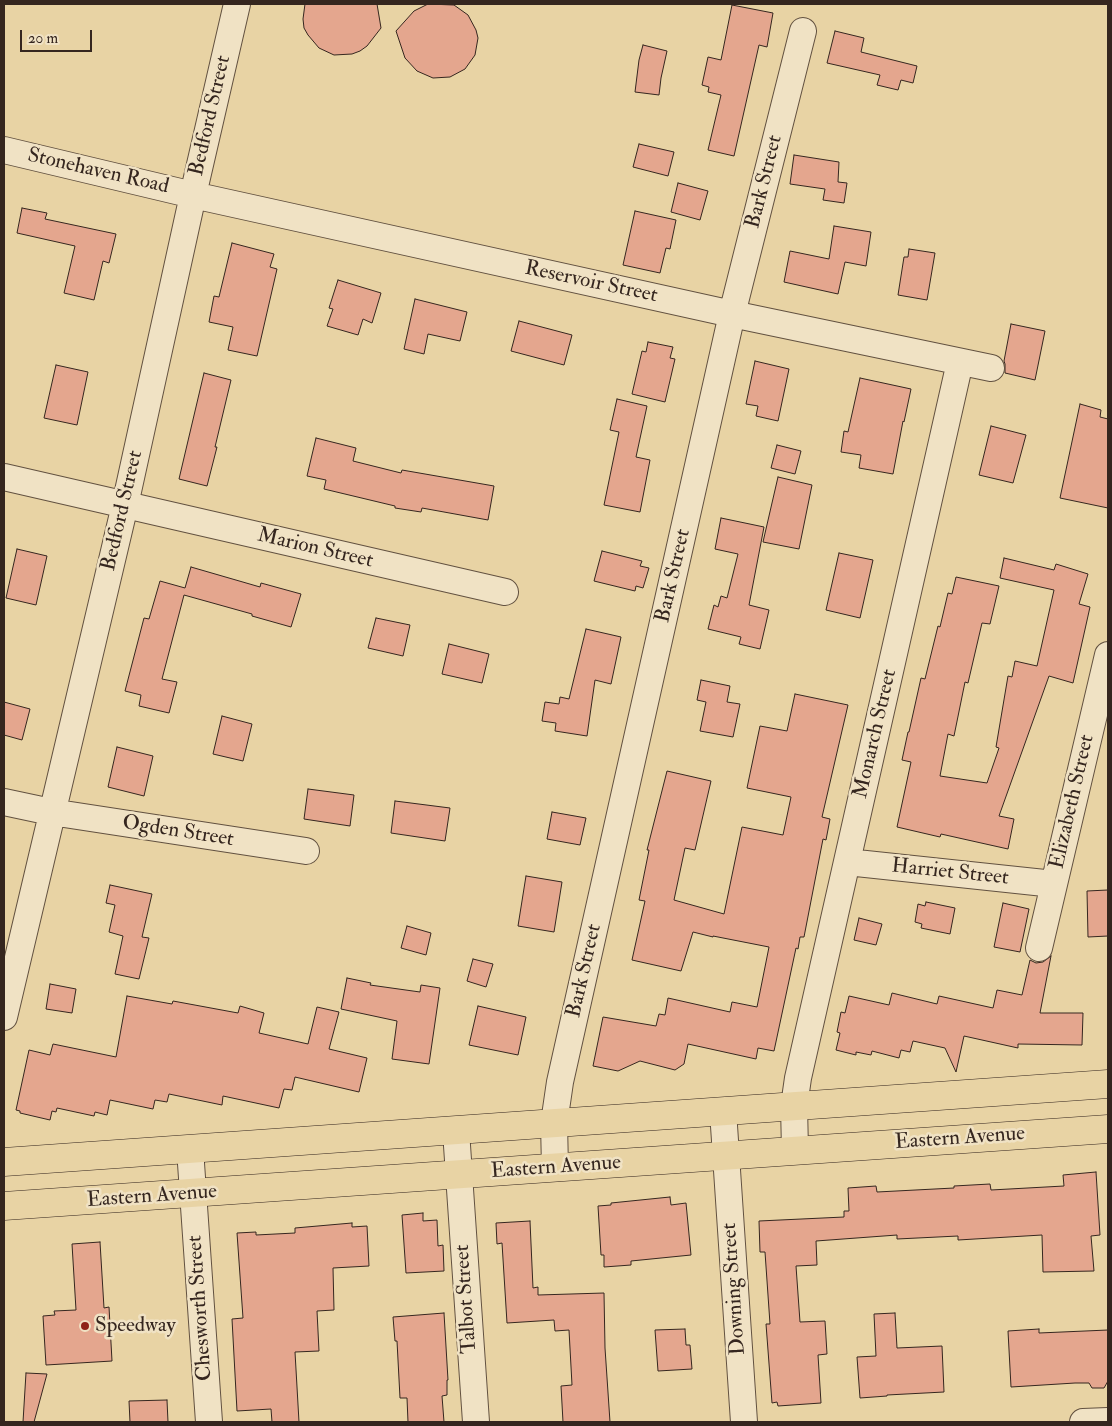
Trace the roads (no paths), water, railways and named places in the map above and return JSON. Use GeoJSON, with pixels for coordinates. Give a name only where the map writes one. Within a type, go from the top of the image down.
{"type":"FeatureCollection","features":[{"type":"Feature","properties":{"kind":"main road"},"geometry":{"type":"LineString","coordinates":[[4,1162],[1108,1084]]}},
{"type":"Feature","properties":{"kind":"main road","name":"Eastern Avenue"},"geometry":{"type":"LineString","coordinates":[[4,1206],[1108,1129]]}},
{"type":"Feature","properties":{"kind":"street","name":"Bedford Street"},"geometry":{"type":"LineString","coordinates":[[4,1017],[125,505],[237,4]]}},
{"type":"Feature","properties":{"kind":"street","name":"Bark Street"},"geometry":{"type":"LineString","coordinates":[[554,1168],[554,1123],[560,1082],[732,314],[802,31]]}},
{"type":"Feature","properties":{"kind":"street","name":"Stonehaven Road"},"geometry":{"type":"LineString","coordinates":[[4,150],[193,194]]}},
{"type":"Feature","properties":{"kind":"street","name":"Reservoir Street"},"geometry":{"type":"LineString","coordinates":[[193,194],[732,314],[991,368]]}},
{"type":"Feature","properties":{"kind":"street","name":"Monarch Street"},"geometry":{"type":"LineString","coordinates":[[794,1150],[794,1106],[798,1078],[960,362]]}},
{"type":"Feature","properties":{"kind":"street","name":"Marion Street"},"geometry":{"type":"LineString","coordinates":[[4,477],[505,592]]}},
{"type":"Feature","properties":{"kind":"street","name":"Elizabeth Street"},"geometry":{"type":"LineString","coordinates":[[1039,948],[1104,696],[1108,655]]}},
{"type":"Feature","properties":{"kind":"street","name":"Ogden Street"},"geometry":{"type":"LineString","coordinates":[[4,802],[51,812],[306,851]]}},
{"type":"Feature","properties":{"kind":"street","name":"Harriet Street"},"geometry":{"type":"LineString","coordinates":[[847,862],[1054,884]]}},
{"type":"Feature","properties":{"kind":"street","name":"Downing Street"},"geometry":{"type":"LineString","coordinates":[[723,1111],[744,1422]]}},
{"type":"Feature","properties":{"kind":"street","name":"Talbot Street"},"geometry":{"type":"LineString","coordinates":[[456,1131],[476,1422]]}},
{"type":"Feature","properties":{"kind":"street","name":"Chesworth Street"},"geometry":{"type":"LineString","coordinates":[[190,1149],[209,1422]]}},
{"type":"Feature","properties":{"kind":"street"},"geometry":{"type":"LineString","coordinates":[[1083,1422],[1108,1421]]}},
{"type":"Feature","properties":{"kind":"place","name":"Speedway"},"geometry":{"type":"Point","coordinates":[85,1326]}}]}
